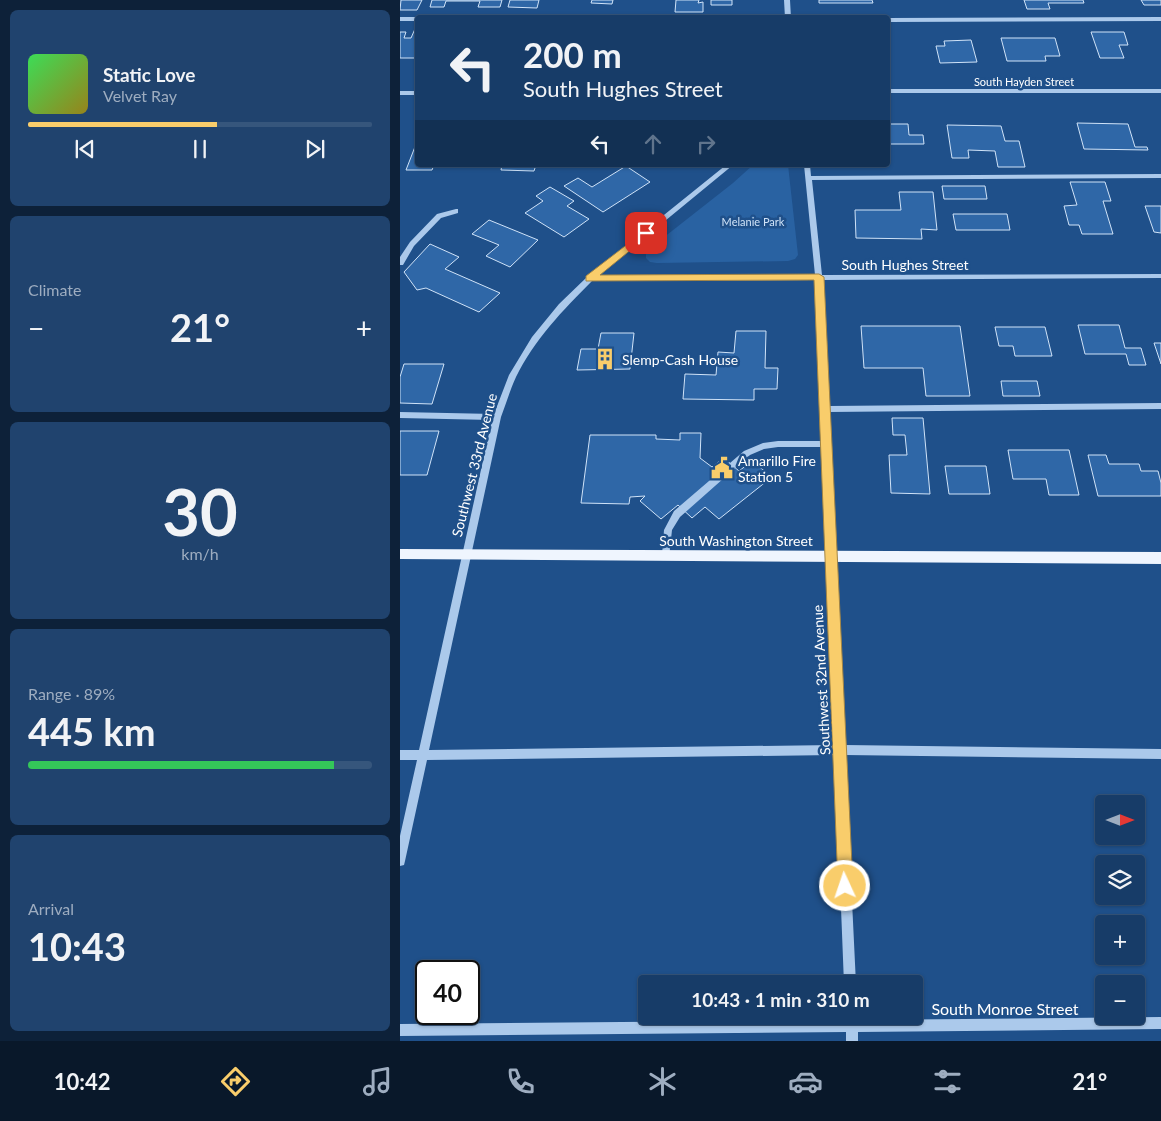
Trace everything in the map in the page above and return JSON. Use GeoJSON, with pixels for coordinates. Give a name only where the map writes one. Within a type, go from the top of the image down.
{"type":"FeatureCollection","features":[{"type":"Feature","properties":{"kind":"main road","name":"South Washington Street"},"geometry":{"type":"LineString","coordinates":[[400,554],[1161,558]]}},
{"type":"Feature","properties":{"kind":"street"},"geometry":{"type":"LineString","coordinates":[[787,0],[788,15]]}},
{"type":"Feature","properties":{"kind":"street"},"geometry":{"type":"LineString","coordinates":[[400,19],[415,19]]}},
{"type":"Feature","properties":{"kind":"street"},"geometry":{"type":"LineString","coordinates":[[890,20],[1161,19]]}},
{"type":"Feature","properties":{"kind":"street","name":"South Hayden Street"},"geometry":{"type":"LineString","coordinates":[[890,91],[1161,91]]}},
{"type":"Feature","properties":{"kind":"street"},"geometry":{"type":"LineString","coordinates":[[400,93],[415,93]]}},
{"type":"Feature","properties":{"kind":"street","name":"Southwest 33rd Avenue"},"geometry":{"type":"LineString","coordinates":[[400,861],[497,417],[512,377],[535,339],[562,306],[590,279],[728,167]]}},
{"type":"Feature","properties":{"kind":"street","name":"Southwest 32nd Avenue"},"geometry":{"type":"LineString","coordinates":[[807,167],[819,277],[850,975]]}},
{"type":"Feature","properties":{"kind":"street"},"geometry":{"type":"LineString","coordinates":[[810,178],[1161,176]]}},
{"type":"Feature","properties":{"kind":"street"},"geometry":{"type":"LineString","coordinates":[[400,263],[412,244],[439,216],[456,211]]}},
{"type":"Feature","properties":{"kind":"street","name":"South Hughes Street"},"geometry":{"type":"LineString","coordinates":[[590,279],[1161,276]]}},
{"type":"Feature","properties":{"kind":"street"},"geometry":{"type":"LineString","coordinates":[[825,409],[1161,406]]}},
{"type":"Feature","properties":{"kind":"street"},"geometry":{"type":"LineString","coordinates":[[400,415],[497,417]]}},
{"type":"Feature","properties":{"kind":"street"},"geometry":{"type":"LineString","coordinates":[[666,555],[668,530],[677,514],[748,453],[763,446],[778,444],[826,444]]}},
{"type":"Feature","properties":{"kind":"street"},"geometry":{"type":"LineString","coordinates":[[400,755],[839,750],[1161,754]]}},
{"type":"Feature","properties":{"kind":"street","name":"South Monroe Street"},"geometry":{"type":"LineString","coordinates":[[923,1021],[1161,1023]]}},
{"type":"Feature","properties":{"kind":"street","name":"South Monroe Street"},"geometry":{"type":"LineString","coordinates":[[400,1030],[651,1025]]}},
{"type":"Feature","properties":{"kind":"street"},"geometry":{"type":"LineString","coordinates":[[851,1025],[852,1041]]}},
{"type":"Feature","properties":{"kind":"green space","name":"Melanie Park"},"geometry":{"type":"Polygon","coordinates":[[[751,167],[788,167],[798,255],[795,259],[788,261],[657,263],[650,262],[646,258],[646,253],[649,249],[751,167]]]}},
{"type":"Feature","properties":{"kind":"building"},"geometry":{"type":"Polygon","coordinates":[[[401,0],[422,0],[417,10],[400,10],[401,0]]]}},
{"type":"Feature","properties":{"kind":"building"},"geometry":{"type":"Polygon","coordinates":[[[432,0],[502,0],[500,7],[478,7],[480,1],[446,1],[444,7],[430,7],[432,0]]]}},
{"type":"Feature","properties":{"kind":"building"},"geometry":{"type":"Polygon","coordinates":[[[510,0],[539,0],[537,8],[508,7],[510,0]]]}},
{"type":"Feature","properties":{"kind":"building"},"geometry":{"type":"Polygon","coordinates":[[[592,0],[613,0],[612,4],[591,3],[592,0]]]}},
{"type":"Feature","properties":{"kind":"building"},"geometry":{"type":"Polygon","coordinates":[[[676,0],[699,0],[698,3],[703,2],[703,12],[675,12],[676,0]]]}},
{"type":"Feature","properties":{"kind":"building"},"geometry":{"type":"Polygon","coordinates":[[[711,0],[732,0],[732,5],[711,5],[711,0]]]}},
{"type":"Feature","properties":{"kind":"building"},"geometry":{"type":"Polygon","coordinates":[[[819,0],[872,0],[873,3],[819,3],[819,0]]]}},
{"type":"Feature","properties":{"kind":"building"},"geometry":{"type":"Polygon","coordinates":[[[1024,0],[1083,0],[1084,3],[1048,3],[1050,9],[1027,9],[1024,0]]]}},
{"type":"Feature","properties":{"kind":"building"},"geometry":{"type":"Polygon","coordinates":[[[1141,0],[1161,0],[1161,5],[1144,5],[1141,0]]]}},
{"type":"Feature","properties":{"kind":"building"},"geometry":{"type":"Polygon","coordinates":[[[415,29],[415,58],[400,58],[400,32],[406,32],[404,38],[411,38],[415,29]]]}},
{"type":"Feature","properties":{"kind":"building"},"geometry":{"type":"Polygon","coordinates":[[[1091,32],[1124,32],[1128,45],[1119,45],[1124,58],[1100,58],[1091,32]]]}},
{"type":"Feature","properties":{"kind":"building"},"geometry":{"type":"Polygon","coordinates":[[[1001,38],[1055,38],[1060,56],[1045,56],[1046,61],[1007,61],[1001,38]]]}},
{"type":"Feature","properties":{"kind":"building"},"geometry":{"type":"Polygon","coordinates":[[[971,40],[977,62],[940,63],[936,46],[945,46],[944,41],[971,40]]]}},
{"type":"Feature","properties":{"kind":"building"},"geometry":{"type":"Polygon","coordinates":[[[1077,123],[1128,124],[1135,147],[1147,147],[1148,150],[1084,149],[1077,123]]]}},
{"type":"Feature","properties":{"kind":"building"},"geometry":{"type":"Polygon","coordinates":[[[890,124],[908,124],[909,135],[923,135],[924,144],[890,144],[890,124]]]}},
{"type":"Feature","properties":{"kind":"building"},"geometry":{"type":"Polygon","coordinates":[[[947,125],[1001,126],[1005,141],[1019,141],[1025,167],[998,167],[995,151],[968,150],[969,158],[952,158],[947,125]]]}},
{"type":"Feature","properties":{"kind":"building"},"geometry":{"type":"Polygon","coordinates":[[[415,147],[415,167],[433,167],[432,170],[406,170],[415,147]]]}},
{"type":"Feature","properties":{"kind":"building"},"geometry":{"type":"Polygon","coordinates":[[[502,167],[535,167],[534,171],[501,170],[502,167]]]}},
{"type":"Feature","properties":{"kind":"building"},"geometry":{"type":"Polygon","coordinates":[[[624,167],[628,167],[650,182],[603,212],[564,186],[578,178],[592,187],[624,167]]]}},
{"type":"Feature","properties":{"kind":"building"},"geometry":{"type":"Polygon","coordinates":[[[1070,182],[1105,182],[1111,201],[1103,201],[1113,234],[1082,234],[1079,225],[1069,225],[1064,206],[1077,205],[1070,182]]]}},
{"type":"Feature","properties":{"kind":"building"},"geometry":{"type":"Polygon","coordinates":[[[942,186],[985,186],[987,199],[944,199],[942,186]]]}},
{"type":"Feature","properties":{"kind":"building"},"geometry":{"type":"Polygon","coordinates":[[[550,187],[574,201],[567,206],[589,219],[564,237],[525,213],[543,201],[536,196],[550,187]]]}},
{"type":"Feature","properties":{"kind":"building"},"geometry":{"type":"Polygon","coordinates":[[[899,192],[933,192],[937,230],[921,229],[922,239],[856,238],[855,210],[901,210],[899,192]]]}},
{"type":"Feature","properties":{"kind":"building"},"geometry":{"type":"Polygon","coordinates":[[[1145,206],[1161,206],[1161,233],[1154,232],[1145,206]]]}},
{"type":"Feature","properties":{"kind":"building"},"geometry":{"type":"Polygon","coordinates":[[[953,214],[1007,214],[1010,230],[956,230],[953,214]]]}},
{"type":"Feature","properties":{"kind":"building"},"geometry":{"type":"Polygon","coordinates":[[[489,220],[538,240],[510,267],[486,256],[499,245],[472,234],[489,220]]]}},
{"type":"Feature","properties":{"kind":"building"},"geometry":{"type":"Polygon","coordinates":[[[430,244],[459,257],[445,269],[500,293],[479,312],[426,288],[417,290],[404,272],[430,244]]]}},
{"type":"Feature","properties":{"kind":"building"},"geometry":{"type":"Polygon","coordinates":[[[1078,325],[1119,325],[1125,348],[1141,348],[1146,365],[1129,365],[1126,354],[1085,354],[1078,325]]]}},
{"type":"Feature","properties":{"kind":"building"},"geometry":{"type":"Polygon","coordinates":[[[861,326],[960,326],[970,396],[926,396],[923,368],[864,368],[861,326]]]}},
{"type":"Feature","properties":{"kind":"building"},"geometry":{"type":"Polygon","coordinates":[[[995,327],[1045,327],[1052,356],[1015,356],[1013,346],[999,346],[995,327]]]}},
{"type":"Feature","properties":{"kind":"building"},"geometry":{"type":"Polygon","coordinates":[[[736,331],[766,331],[765,368],[778,368],[777,389],[754,389],[754,400],[683,399],[685,374],[716,375],[718,352],[734,353],[736,331]]]}},
{"type":"Feature","properties":{"kind":"building","name":"Slemp-Cash House"},"geometry":{"type":"Polygon","coordinates":[[[601,333],[634,333],[630,369],[577,370],[581,349],[598,349],[601,333]]]}},
{"type":"Feature","properties":{"kind":"building"},"geometry":{"type":"Polygon","coordinates":[[[1154,343],[1161,343],[1161,364],[1154,343]]]}},
{"type":"Feature","properties":{"kind":"building"},"geometry":{"type":"Polygon","coordinates":[[[404,364],[444,364],[432,404],[400,403],[400,377],[404,364]]]}},
{"type":"Feature","properties":{"kind":"building"},"geometry":{"type":"Polygon","coordinates":[[[1001,381],[1037,381],[1040,396],[1003,396],[1001,381]]]}},
{"type":"Feature","properties":{"kind":"building"},"geometry":{"type":"Polygon","coordinates":[[[892,418],[923,418],[930,494],[891,493],[889,455],[907,455],[905,435],[893,435],[892,418]]]}},
{"type":"Feature","properties":{"kind":"building"},"geometry":{"type":"Polygon","coordinates":[[[400,431],[439,431],[427,475],[400,475],[400,431]]]}},
{"type":"Feature","properties":{"kind":"building"},"geometry":{"type":"Polygon","coordinates":[[[680,433],[701,433],[700,458],[712,467],[724,458],[739,471],[752,461],[772,477],[719,519],[705,507],[692,518],[678,505],[661,519],[640,501],[645,496],[630,497],[629,504],[581,503],[590,435],[656,435],[656,439],[680,440],[680,433]]]}},
{"type":"Feature","properties":{"kind":"building"},"geometry":{"type":"Polygon","coordinates":[[[1008,450],[1069,450],[1079,495],[1049,495],[1046,479],[1013,479],[1008,450]]]}},
{"type":"Feature","properties":{"kind":"building"},"geometry":{"type":"Polygon","coordinates":[[[1088,455],[1106,455],[1109,464],[1139,464],[1141,471],[1158,471],[1161,483],[1161,496],[1098,496],[1088,455]]]}},
{"type":"Feature","properties":{"kind":"building"},"geometry":{"type":"Polygon","coordinates":[[[945,466],[986,466],[990,494],[949,494],[945,466]]]}},
{"type":"Feature","properties":{"kind":"place","name":"Slemp-Cash House"},"geometry":{"type":"Point","coordinates":[605,359]}},
{"type":"Feature","properties":{"kind":"place","name":"Amarillo Fire Station 5"},"geometry":{"type":"Point","coordinates":[722,468]}},
{"type":"Feature","properties":{"kind":"route"},"geometry":{"type":"LineString","coordinates":[[646,233],[590,279],[819,277],[845,886]]}}]}
